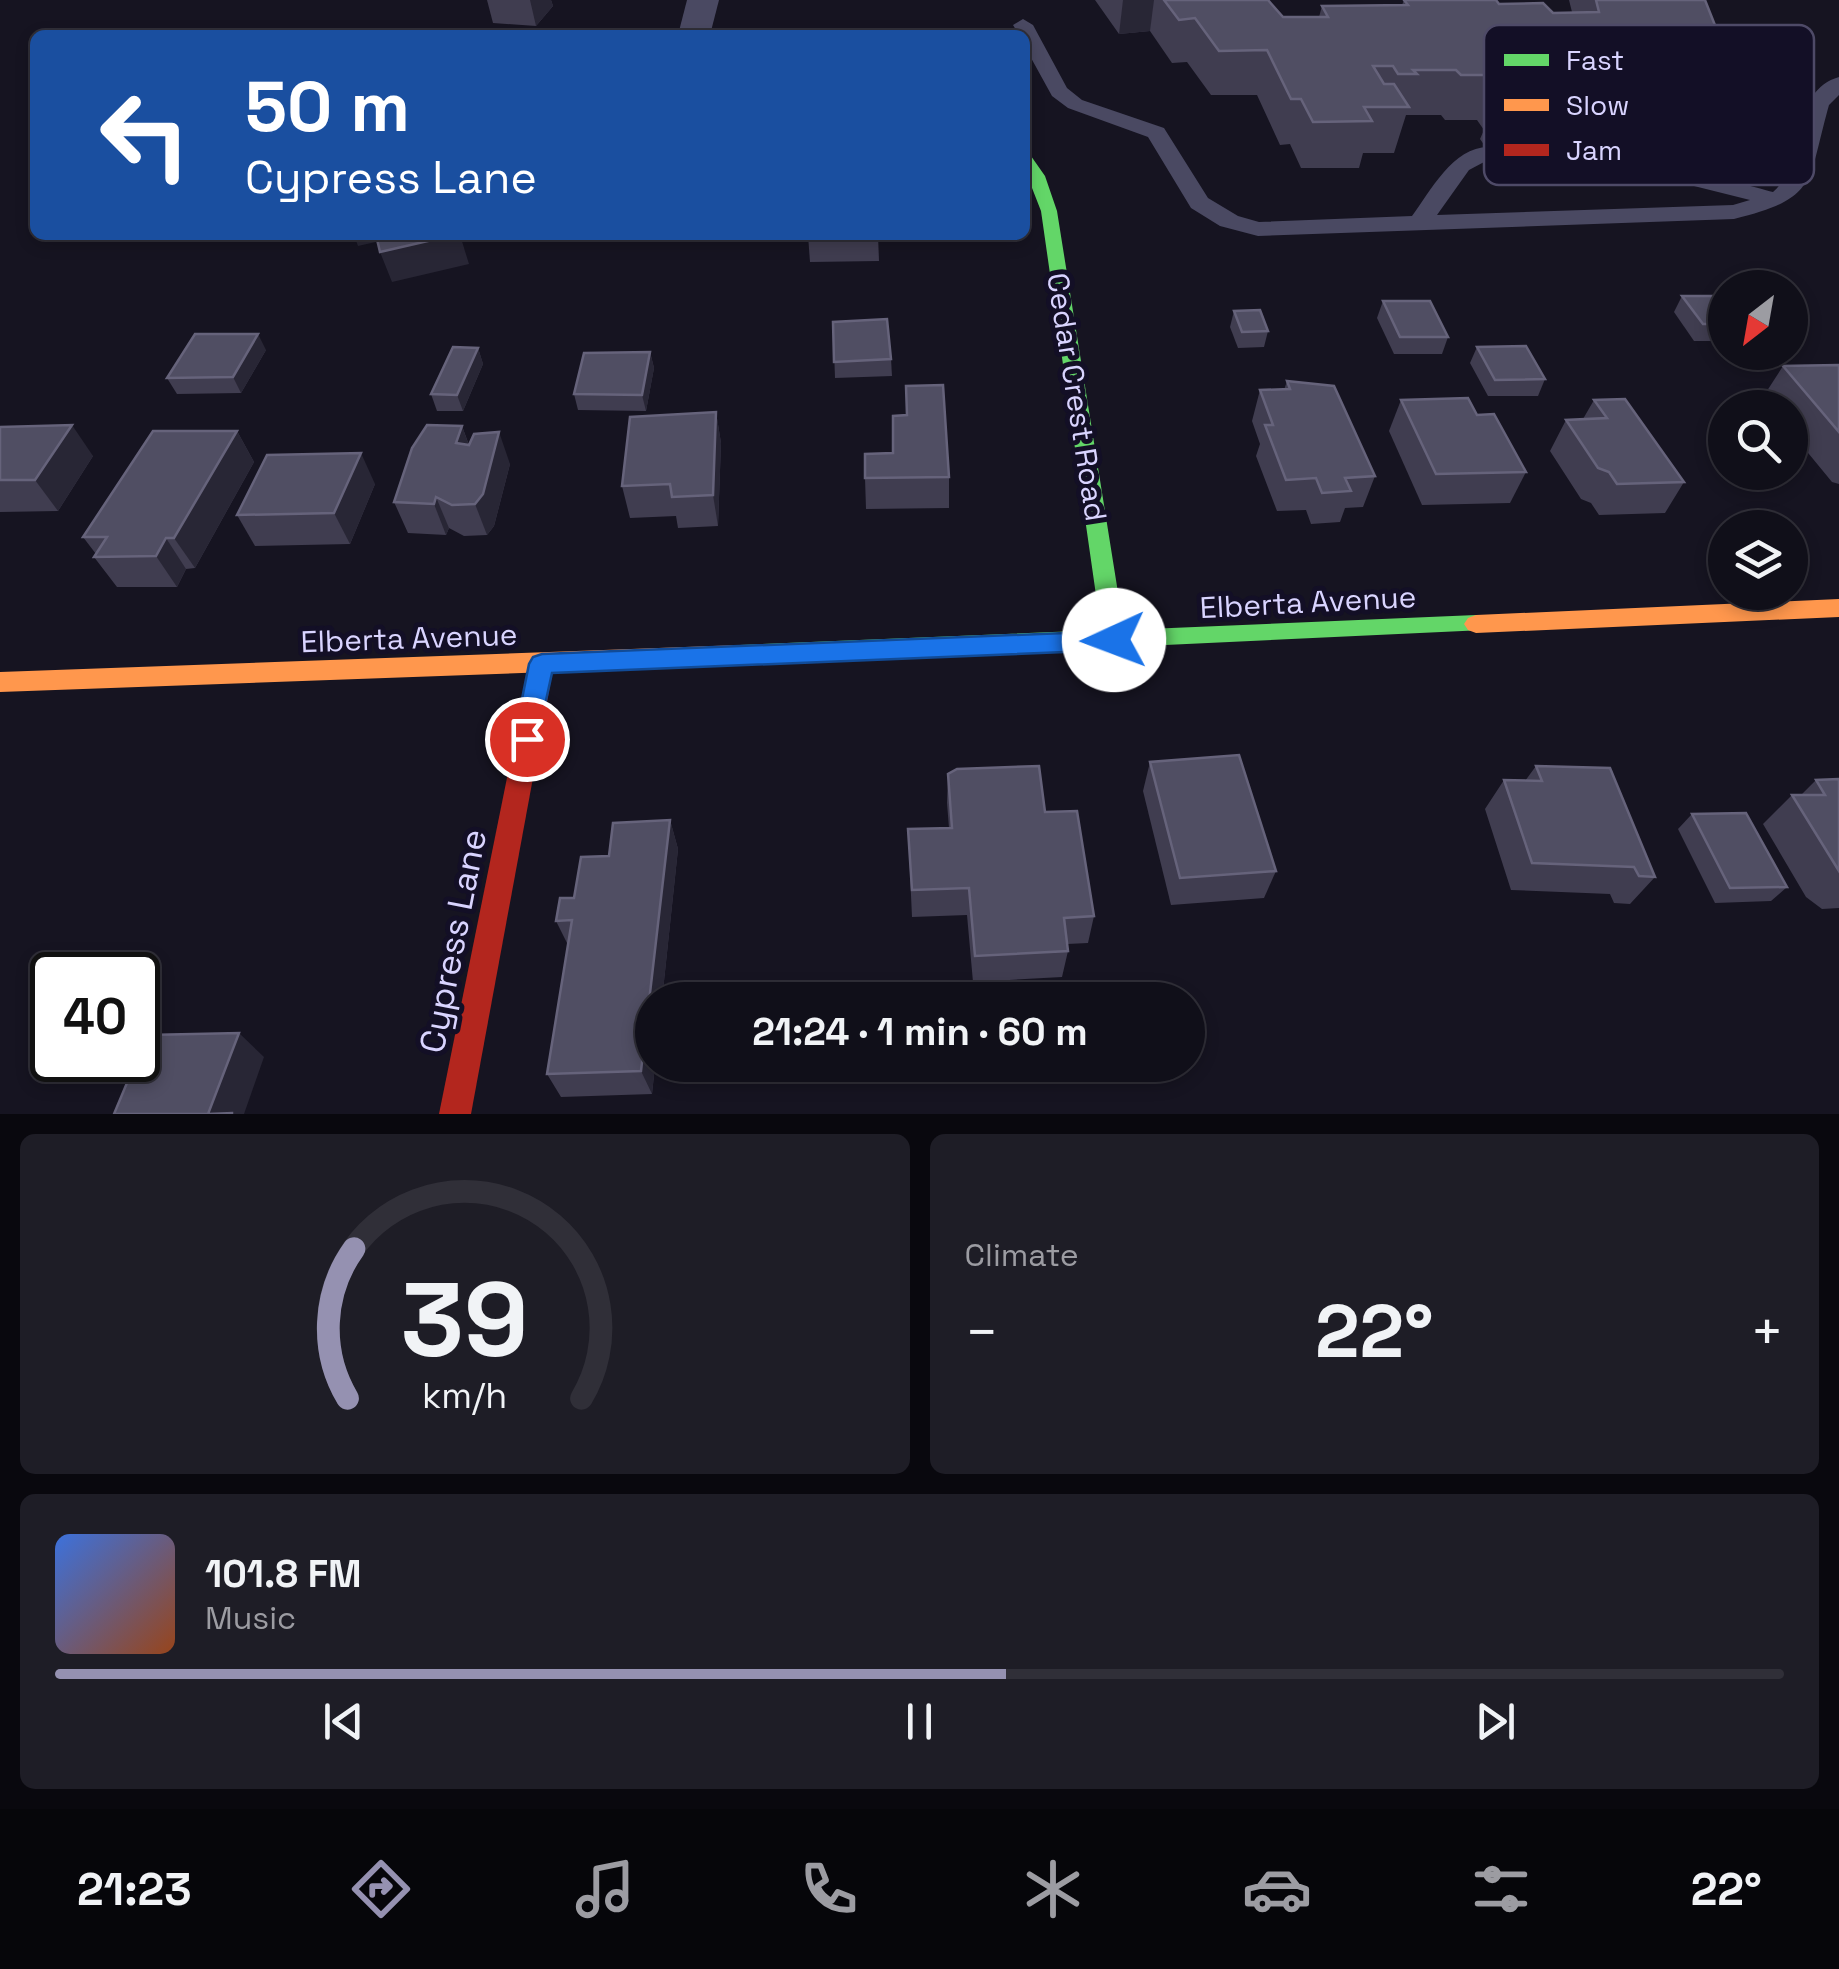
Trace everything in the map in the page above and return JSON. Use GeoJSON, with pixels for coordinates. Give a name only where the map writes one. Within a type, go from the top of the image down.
{"type":"FeatureCollection","features":[{"type":"Feature","properties":{"kind":"street"},"geometry":{"type":"LineString","coordinates":[[695,30],[703,0]]}},
{"type":"Feature","properties":{"kind":"street","name":"Cedar Crest Road"},"geometry":{"type":"LineString","coordinates":[[1030,166],[1049,211],[1114,640]]}},
{"type":"Feature","properties":{"kind":"street","name":"Elberta Avenue"},"geometry":{"type":"LineString","coordinates":[[0,682],[542,664],[1839,608]]}},
{"type":"Feature","properties":{"kind":"street","name":"Cypress Lane"},"geometry":{"type":"LineString","coordinates":[[455,1114],[542,664]]}},
{"type":"Feature","properties":{"kind":"lane"},"geometry":{"type":"LineString","coordinates":[[1023,25],[1026,30]]}},
{"type":"Feature","properties":{"kind":"lane"},"geometry":{"type":"LineString","coordinates":[[1030,38],[1059,92],[1075,104],[1156,132],[1199,202],[1229,221],[1258,228],[1734,212],[1777,200],[1795,185]]}},
{"type":"Feature","properties":{"kind":"lane"},"geometry":{"type":"LineString","coordinates":[[1814,123],[1820,103],[1839,83]]}},
{"type":"Feature","properties":{"kind":"lane"},"geometry":{"type":"LineString","coordinates":[[1419,223],[1462,165],[1484,156]]}},
{"type":"Feature","properties":{"kind":"lane"},"geometry":{"type":"LineString","coordinates":[[1717,185],[1777,200]]}},
{"type":"Feature","properties":{"kind":"building"},"geometry":{"type":"Polygon","coordinates":[[[1164,0],[1268,0],[1283,17],[1328,17],[1322,6],[1408,5],[1404,0],[1543,3],[1553,13],[1599,12],[1596,0],[1705,0],[1715,25],[1484,25],[1484,75],[1461,75],[1456,70],[1398,74],[1393,66],[1373,66],[1384,84],[1394,84],[1409,107],[1364,107],[1372,121],[1313,122],[1301,99],[1291,99],[1267,50],[1219,51],[1195,18],[1179,20],[1164,0]]]}},
{"type":"Feature","properties":{"kind":"building"},"geometry":{"type":"Polygon","coordinates":[[[377,240],[432,240],[380,252],[377,240]]]}},
{"type":"Feature","properties":{"kind":"building"},"geometry":{"type":"Polygon","coordinates":[[[1682,296],[1708,296],[1708,324],[1703,324],[1682,296]]]}},
{"type":"Feature","properties":{"kind":"building"},"geometry":{"type":"Polygon","coordinates":[[[1383,301],[1430,301],[1448,337],[1400,337],[1383,301]]]}},
{"type":"Feature","properties":{"kind":"building"},"geometry":{"type":"Polygon","coordinates":[[[1260,310],[1268,331],[1242,332],[1234,311],[1260,310]]]}},
{"type":"Feature","properties":{"kind":"building"},"geometry":{"type":"Polygon","coordinates":[[[887,319],[891,359],[834,362],[833,322],[887,319]]]}},
{"type":"Feature","properties":{"kind":"building"},"geometry":{"type":"Polygon","coordinates":[[[195,334],[258,334],[233,377],[167,378],[195,334]]]}},
{"type":"Feature","properties":{"kind":"building"},"geometry":{"type":"Polygon","coordinates":[[[1526,346],[1545,379],[1495,380],[1477,347],[1526,346]]]}},
{"type":"Feature","properties":{"kind":"building"},"geometry":{"type":"Polygon","coordinates":[[[453,347],[478,348],[457,395],[431,394],[453,347]]]}},
{"type":"Feature","properties":{"kind":"building"},"geometry":{"type":"Polygon","coordinates":[[[650,352],[642,395],[574,394],[584,353],[650,352]]]}},
{"type":"Feature","properties":{"kind":"building"},"geometry":{"type":"Polygon","coordinates":[[[1839,365],[1839,432],[1808,395],[1808,390],[1803,390],[1786,370],[1808,370],[1808,366],[1839,365]]]}},
{"type":"Feature","properties":{"kind":"building"},"geometry":{"type":"Polygon","coordinates":[[[1287,381],[1334,386],[1375,476],[1345,478],[1351,491],[1322,493],[1316,478],[1286,480],[1265,425],[1273,425],[1260,390],[1290,389],[1287,381]]]}},
{"type":"Feature","properties":{"kind":"building"},"geometry":{"type":"Polygon","coordinates":[[[943,385],[949,477],[865,478],[865,454],[893,453],[893,416],[907,415],[906,386],[943,385]]]}},
{"type":"Feature","properties":{"kind":"building"},"geometry":{"type":"Polygon","coordinates":[[[1468,398],[1477,415],[1494,414],[1526,472],[1436,474],[1401,400],[1468,398]]]}},
{"type":"Feature","properties":{"kind":"building"},"geometry":{"type":"Polygon","coordinates":[[[1625,399],[1684,482],[1617,484],[1609,472],[1598,468],[1566,420],[1607,418],[1594,400],[1625,399]]]}},
{"type":"Feature","properties":{"kind":"building"},"geometry":{"type":"Polygon","coordinates":[[[716,412],[713,495],[672,497],[670,484],[622,486],[630,417],[716,412]]]}},
{"type":"Feature","properties":{"kind":"building"},"geometry":{"type":"Polygon","coordinates":[[[72,425],[35,480],[0,480],[0,427],[72,425]]]}},
{"type":"Feature","properties":{"kind":"building"},"geometry":{"type":"Polygon","coordinates":[[[427,425],[462,426],[456,443],[469,445],[474,434],[499,432],[483,494],[475,504],[452,505],[436,497],[434,504],[394,502],[412,448],[427,425]]]}},
{"type":"Feature","properties":{"kind":"building"},"geometry":{"type":"Polygon","coordinates":[[[153,431],[237,431],[174,538],[166,538],[156,556],[94,557],[107,537],[83,537],[153,431]]]}},
{"type":"Feature","properties":{"kind":"building"},"geometry":{"type":"Polygon","coordinates":[[[361,453],[334,513],[237,515],[267,455],[361,453]]]}},
{"type":"Feature","properties":{"kind":"building"},"geometry":{"type":"Polygon","coordinates":[[[1239,755],[1276,871],[1180,878],[1150,762],[1239,755]]]}},
{"type":"Feature","properties":{"kind":"building"},"geometry":{"type":"Polygon","coordinates":[[[1039,766],[1045,812],[1077,811],[1094,916],[1064,918],[1068,951],[975,956],[969,888],[912,890],[908,829],[952,828],[948,774],[957,769],[1039,766]]]}},
{"type":"Feature","properties":{"kind":"building"},"geometry":{"type":"Polygon","coordinates":[[[1536,766],[1610,768],[1655,877],[1639,876],[1634,867],[1532,863],[1504,780],[1542,781],[1536,766]]]}},
{"type":"Feature","properties":{"kind":"building"},"geometry":{"type":"Polygon","coordinates":[[[1839,779],[1839,871],[1792,795],[1825,795],[1816,780],[1839,779]]]}},
{"type":"Feature","properties":{"kind":"building"},"geometry":{"type":"Polygon","coordinates":[[[1746,813],[1787,887],[1730,888],[1692,814],[1746,813]]]}},
{"type":"Feature","properties":{"kind":"building"},"geometry":{"type":"Polygon","coordinates":[[[670,820],[651,982],[635,982],[635,1071],[547,1074],[572,920],[556,921],[560,898],[574,898],[581,857],[609,856],[613,823],[670,820]]]}},
{"type":"Feature","properties":{"kind":"building"},"geometry":{"type":"Polygon","coordinates":[[[239,1033],[208,1114],[114,1114],[127,1082],[160,1082],[160,1035],[239,1033]]]}},
{"type":"Feature","properties":{"kind":"traffic: fast"},"geometry":{"type":"LineString","coordinates":[[1030,166],[1049,211],[1114,640]]}},
{"type":"Feature","properties":{"kind":"traffic: fast"},"geometry":{"type":"LineString","coordinates":[[740,655],[1476,624]]}},
{"type":"Feature","properties":{"kind":"traffic: slow"},"geometry":{"type":"LineString","coordinates":[[1476,624],[1839,608]]}},
{"type":"Feature","properties":{"kind":"traffic: slow"},"geometry":{"type":"LineString","coordinates":[[0,682],[740,655]]}},
{"type":"Feature","properties":{"kind":"traffic: jam"},"geometry":{"type":"LineString","coordinates":[[455,1114],[542,664]]}},
{"type":"Feature","properties":{"kind":"route"},"geometry":{"type":"LineString","coordinates":[[527,739],[542,664],[1114,640]]}}]}
